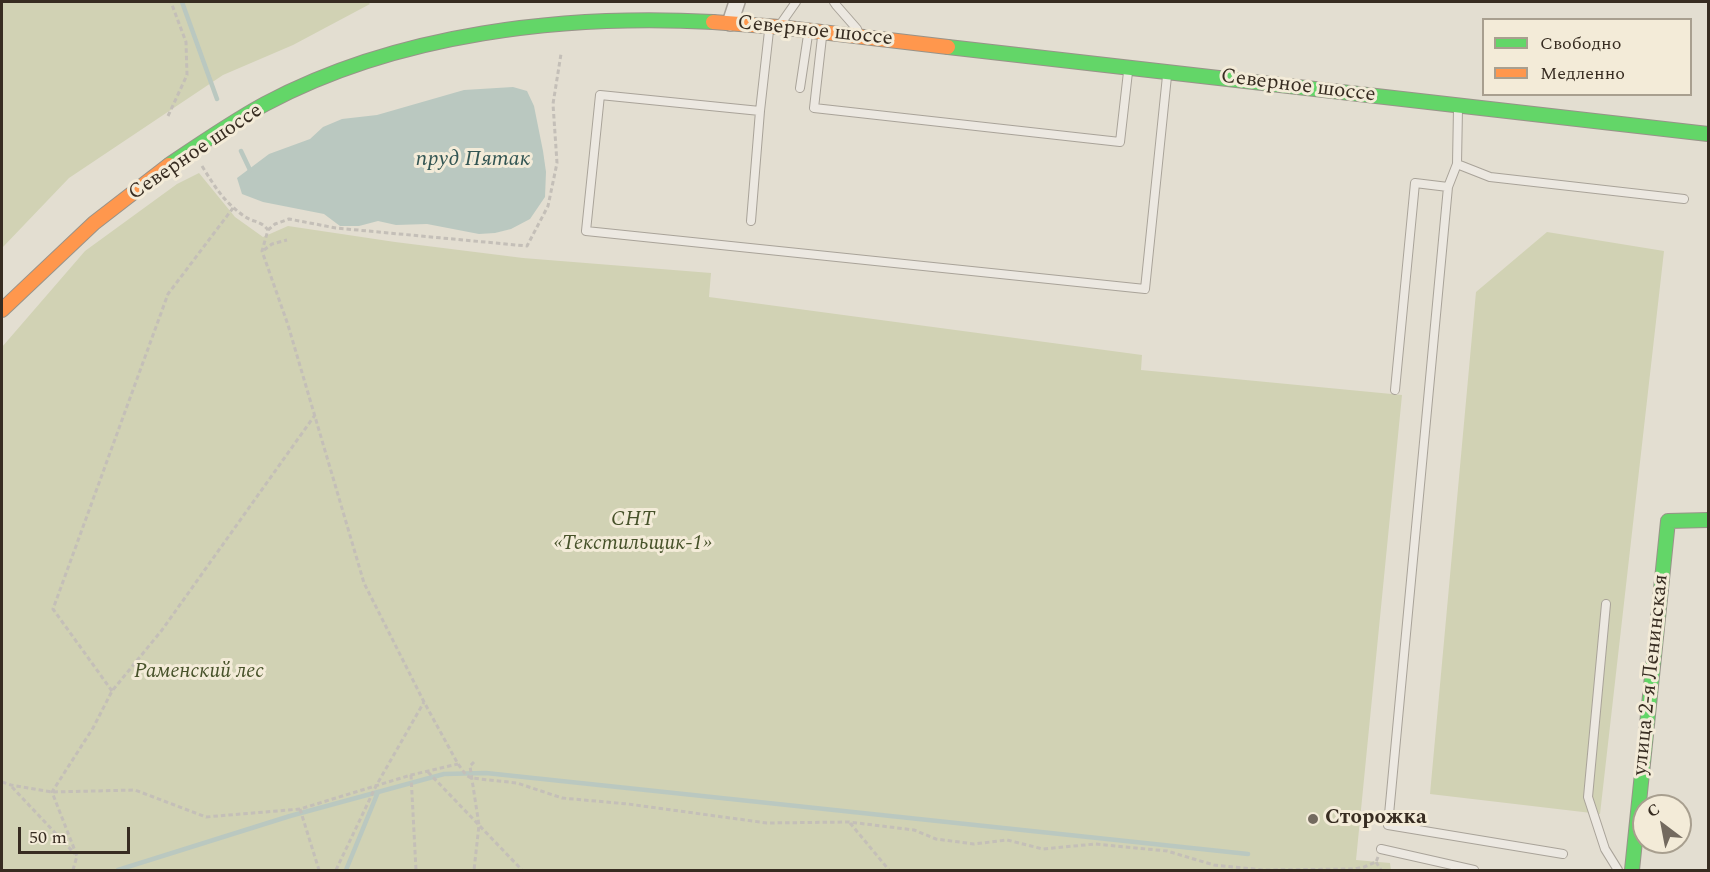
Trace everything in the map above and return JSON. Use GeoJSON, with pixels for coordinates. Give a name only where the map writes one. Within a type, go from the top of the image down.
{"type":"FeatureCollection","features":[{"type":"Feature","properties":{"kind":"main road","name":"Северное шоссе"},"geometry":{"type":"LineString","coordinates":[[2,310],[79,236],[173,163],[244,116],[295,90],[356,65],[468,37],[553,24],[596,21],[774,26],[1708,134]]}},
{"type":"Feature","properties":{"kind":"main road","name":"улица 2-я Ленинская"},"geometry":{"type":"LineString","coordinates":[[1632,870],[1668,520],[1708,520]]}},
{"type":"Feature","properties":{"kind":"street"},"geometry":{"type":"LineString","coordinates":[[730,23],[737,2]]}},
{"type":"Feature","properties":{"kind":"lane"},"geometry":{"type":"LineString","coordinates":[[751,221],[760,111],[774,26],[796,2]]}},
{"type":"Feature","properties":{"kind":"lane"},"geometry":{"type":"LineString","coordinates":[[834,2],[864,37]]}},
{"type":"Feature","properties":{"kind":"lane"},"geometry":{"type":"LineString","coordinates":[[816,32],[814,108],[1120,142],[1129,68]]}},
{"type":"Feature","properties":{"kind":"lane"},"geometry":{"type":"LineString","coordinates":[[800,88],[816,32]]}},
{"type":"Feature","properties":{"kind":"lane"},"geometry":{"type":"LineString","coordinates":[[760,111],[600,95],[586,231],[1145,289],[1168,72]]}},
{"type":"Feature","properties":{"kind":"lane"},"geometry":{"type":"LineString","coordinates":[[1458,105],[1457,164],[1448,187],[1388,825],[1563,854]]}},
{"type":"Feature","properties":{"kind":"lane"},"geometry":{"type":"LineString","coordinates":[[1457,164],[1490,177],[1684,199]]}},
{"type":"Feature","properties":{"kind":"lane"},"geometry":{"type":"LineString","coordinates":[[1395,390],[1414,183],[1448,187]]}},
{"type":"Feature","properties":{"kind":"lane"},"geometry":{"type":"LineString","coordinates":[[1606,604],[1588,797],[1605,849],[1618,870]]}},
{"type":"Feature","properties":{"kind":"lane"},"geometry":{"type":"LineString","coordinates":[[1381,849],[1474,870]]}},
{"type":"Feature","properties":{"kind":"path"},"geometry":{"type":"LineString","coordinates":[[168,116],[187,75],[186,42],[171,2]]}},
{"type":"Feature","properties":{"kind":"path"},"geometry":{"type":"LineString","coordinates":[[561,54],[553,104],[557,163],[548,206],[527,246],[336,228],[289,219],[275,224],[268,230],[262,251],[288,325],[364,583],[424,702],[466,775],[471,778],[518,783],[562,798],[628,804],[767,823],[849,822],[914,830],[936,838],[974,844],[1007,840],[1043,849],[1095,844],[1167,851],[1215,865],[1264,870],[1353,870],[1376,862],[1381,870]]}},
{"type":"Feature","properties":{"kind":"path"},"geometry":{"type":"LineString","coordinates":[[202,166],[221,198],[247,218],[263,223],[268,230]]}},
{"type":"Feature","properties":{"kind":"path"},"geometry":{"type":"LineString","coordinates":[[112,691],[53,609],[168,294],[233,207]]}},
{"type":"Feature","properties":{"kind":"path"},"geometry":{"type":"LineString","coordinates":[[262,251],[272,244],[287,240]]}},
{"type":"Feature","properties":{"kind":"path"},"geometry":{"type":"LineString","coordinates":[[52,792],[93,728],[112,691],[162,630],[315,415]]}},
{"type":"Feature","properties":{"kind":"path"},"geometry":{"type":"LineString","coordinates":[[336,870],[376,786],[424,702]]}},
{"type":"Feature","properties":{"kind":"path"},"geometry":{"type":"LineString","coordinates":[[474,762],[470,766],[479,825],[474,870]]}},
{"type":"Feature","properties":{"kind":"path"},"geometry":{"type":"LineString","coordinates":[[2,782],[52,792],[135,790],[206,817],[300,809],[411,775],[458,764]]}},
{"type":"Feature","properties":{"kind":"path"},"geometry":{"type":"LineString","coordinates":[[428,772],[522,870]]}},
{"type":"Feature","properties":{"kind":"path"},"geometry":{"type":"LineString","coordinates":[[411,775],[416,870]]}},
{"type":"Feature","properties":{"kind":"path"},"geometry":{"type":"LineString","coordinates":[[11,785],[77,856]]}},
{"type":"Feature","properties":{"kind":"path"},"geometry":{"type":"LineString","coordinates":[[52,792],[77,856],[73,870]]}},
{"type":"Feature","properties":{"kind":"path"},"geometry":{"type":"LineString","coordinates":[[300,809],[319,870]]}},
{"type":"Feature","properties":{"kind":"path"},"geometry":{"type":"LineString","coordinates":[[849,822],[889,870]]}},
{"type":"Feature","properties":{"kind":"green space"},"geometry":{"type":"Polygon","coordinates":[[[2,2],[368,2],[370,4],[293,45],[223,75],[69,178],[2,248],[2,2]]]}},
{"type":"Feature","properties":{"kind":"green space","name":"СНТ «Текстильщик-1»"},"geometry":{"type":"Polygon","coordinates":[[[199,173],[235,217],[263,237],[288,226],[523,258],[711,273],[709,297],[1142,355],[1141,370],[1402,395],[1356,860],[1390,863],[1391,870],[2,870],[2,347],[85,251],[177,184],[199,173]]]}},
{"type":"Feature","properties":{"kind":"green space"},"geometry":{"type":"Polygon","coordinates":[[[1547,232],[1664,251],[1600,814],[1430,794],[1476,292],[1547,232]]]}},
{"type":"Feature","properties":{"kind":"water","name":"пруд Пятак"},"geometry":{"type":"Polygon","coordinates":[[[513,87],[527,91],[534,106],[546,172],[545,197],[530,219],[511,229],[479,234],[427,224],[396,225],[378,221],[359,226],[340,226],[324,214],[263,202],[242,194],[237,178],[269,154],[310,139],[323,127],[342,119],[377,115],[464,90],[513,87]]]}},
{"type":"Feature","properties":{"kind":"waterway"},"geometry":{"type":"LineString","coordinates":[[182,2],[217,99]]}},
{"type":"Feature","properties":{"kind":"waterway"},"geometry":{"type":"LineString","coordinates":[[241,151],[250,170]]}},
{"type":"Feature","properties":{"kind":"waterway"},"geometry":{"type":"LineString","coordinates":[[118,870],[290,816],[444,774],[486,773],[1248,854]]}},
{"type":"Feature","properties":{"kind":"waterway"},"geometry":{"type":"LineString","coordinates":[[346,870],[378,792]]}},
{"type":"Feature","properties":{"kind":"traffic: fast"},"geometry":{"type":"LineString","coordinates":[[169,165],[216,133],[265,104],[316,80],[370,60],[426,45],[483,33],[599,21],[713,22]]}},
{"type":"Feature","properties":{"kind":"traffic: fast"},"geometry":{"type":"LineString","coordinates":[[948,47],[1708,134]]}},
{"type":"Feature","properties":{"kind":"traffic: fast"},"geometry":{"type":"LineString","coordinates":[[1632,870],[1668,521],[1708,520]]}},
{"type":"Feature","properties":{"kind":"traffic: slow"},"geometry":{"type":"LineString","coordinates":[[713,22],[779,27],[948,47]]}},
{"type":"Feature","properties":{"kind":"traffic: slow"},"geometry":{"type":"LineString","coordinates":[[2,310],[94,223],[169,165]]}},
{"type":"Feature","properties":{"kind":"place","name":"Сторожка"},"geometry":{"type":"Point","coordinates":[1313,819]}},
{"type":"Feature","properties":{"kind":"park label","name":"Раменский лес"},"geometry":{"type":"Point","coordinates":[199,673]}}]}
